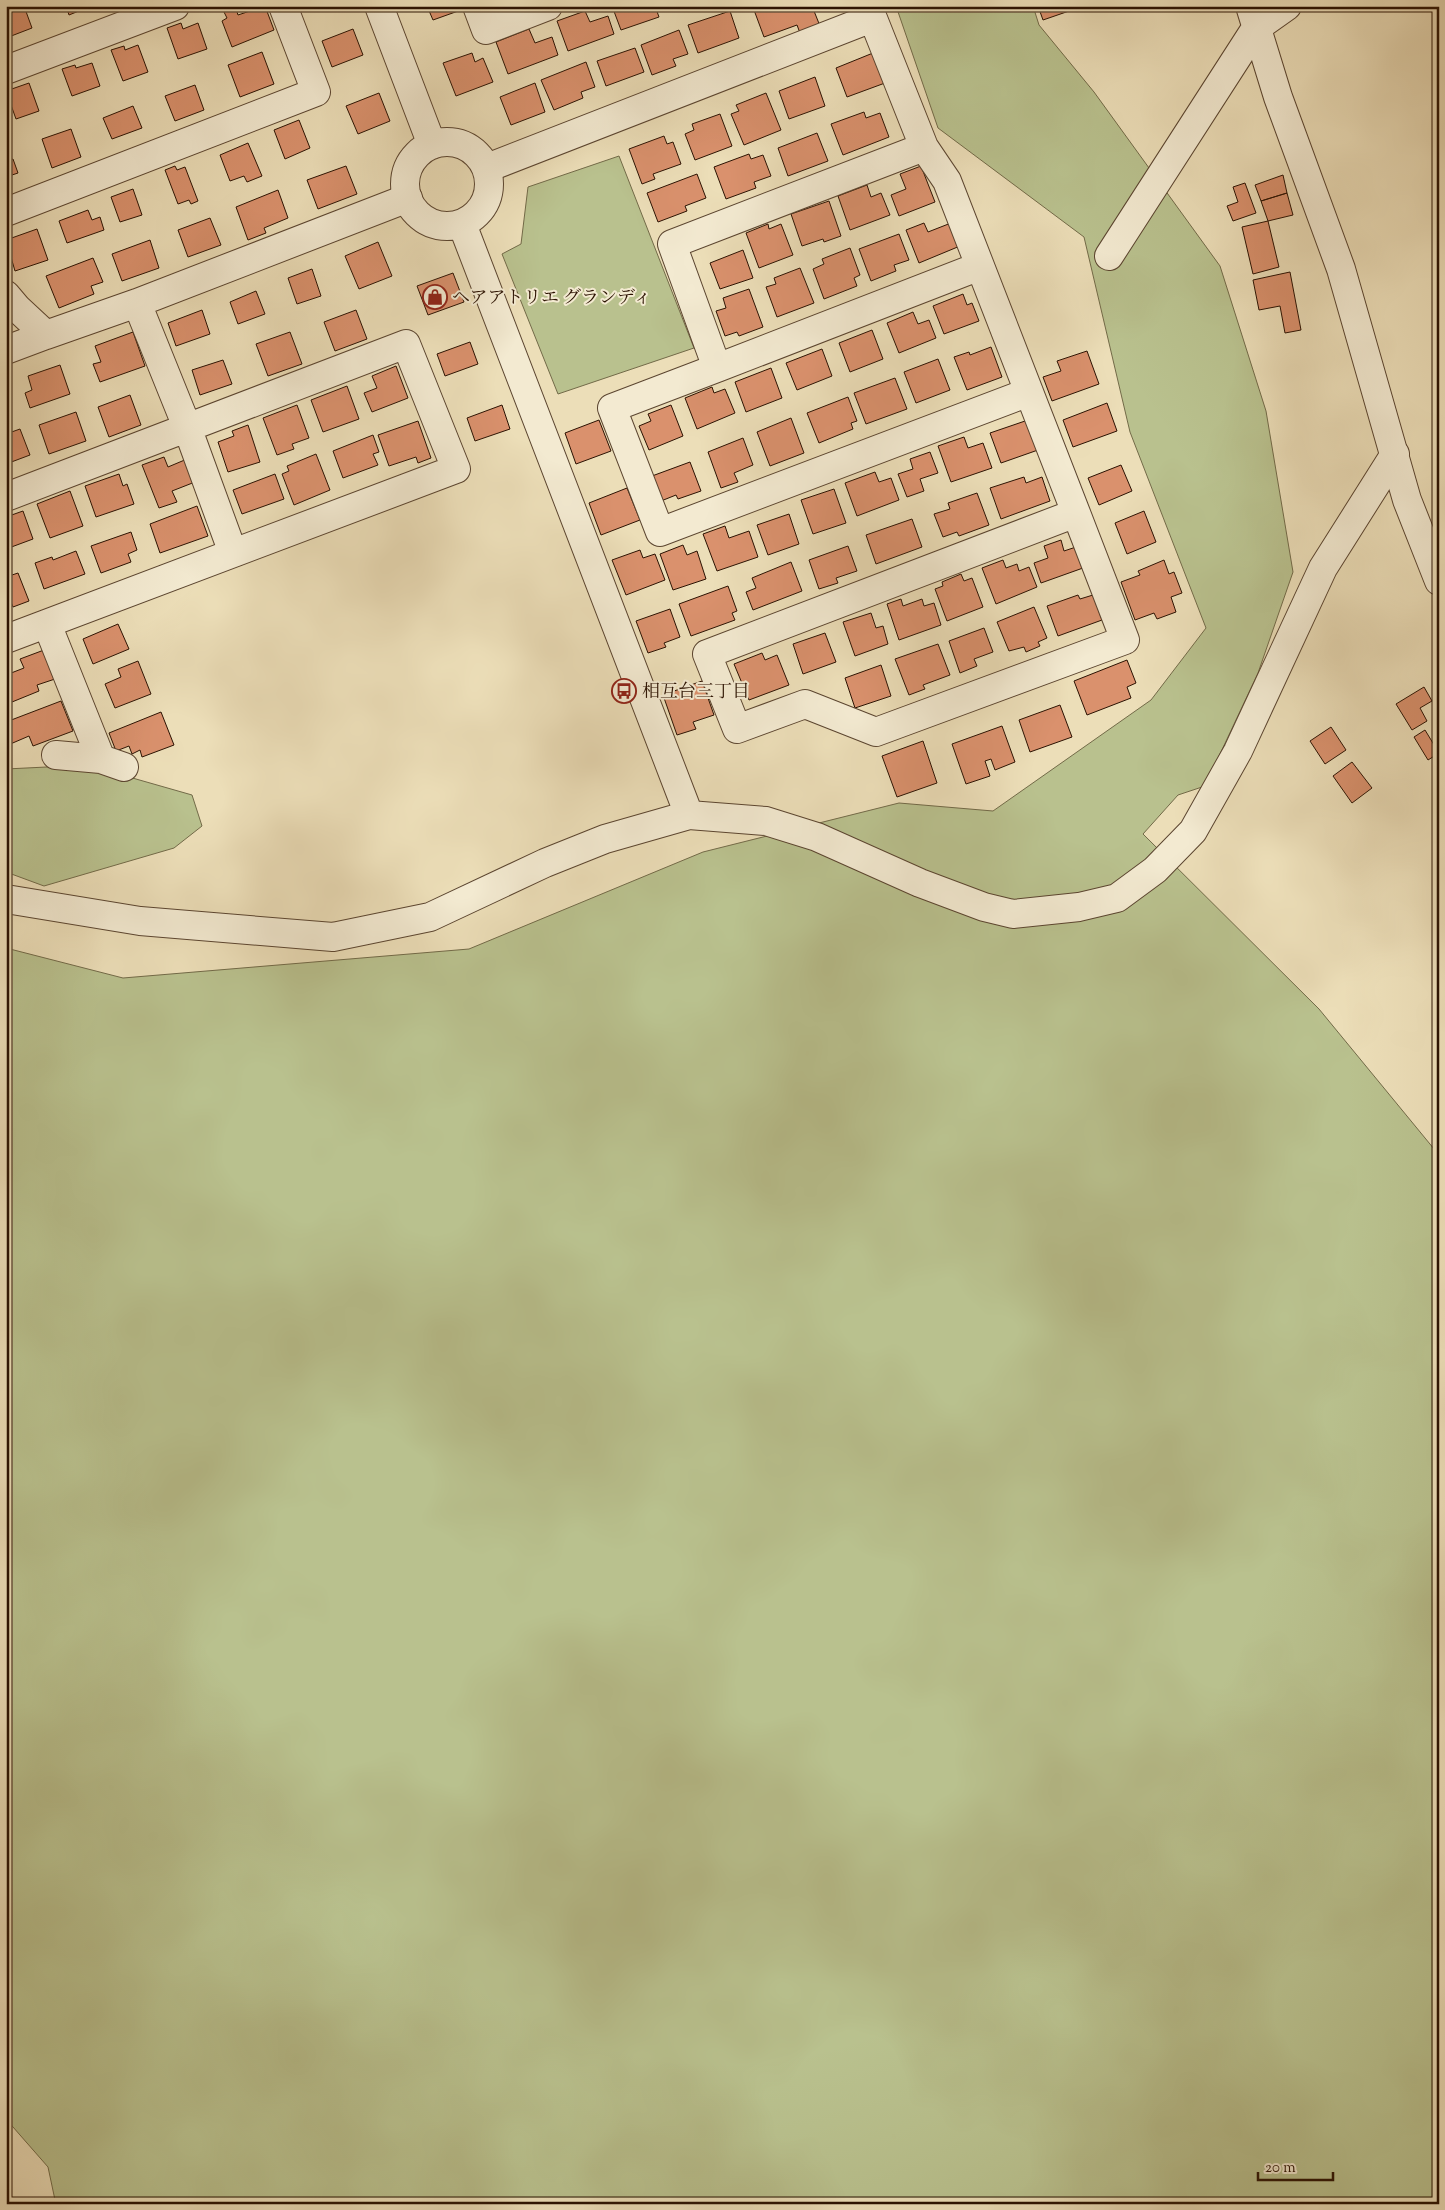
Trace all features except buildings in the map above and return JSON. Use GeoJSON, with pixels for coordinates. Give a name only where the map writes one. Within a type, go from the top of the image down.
{"type":"FeatureCollection","features":[{"type":"Feature","properties":{"kind":"street"},"geometry":{"type":"LineString","coordinates":[[6,70],[176,6]]}},
{"type":"Feature","properties":{"kind":"street"},"geometry":{"type":"LineString","coordinates":[[6,212],[316,92],[283,6]]}},
{"type":"Feature","properties":{"kind":"street"},"geometry":{"type":"LineString","coordinates":[[379,6],[432,145]]}},
{"type":"Feature","properties":{"kind":"street"},"geometry":{"type":"LineString","coordinates":[[477,6],[486,30],[548,6]]}},
{"type":"Feature","properties":{"kind":"street"},"geometry":{"type":"LineString","coordinates":[[1109,256],[1253,17],[1287,6]]}},
{"type":"Feature","properties":{"kind":"street"},"geometry":{"type":"LineString","coordinates":[[486,168],[870,12],[924,146],[947,181],[1076,513],[1124,640],[876,732],[805,704],[737,729],[707,654],[1076,513]]}},
{"type":"Feature","properties":{"kind":"street"},"geometry":{"type":"LineString","coordinates":[[1253,17],[1278,97],[1341,269],[1407,500],[1439,581]]}},
{"type":"Feature","properties":{"kind":"street"},"geometry":{"type":"LineString","coordinates":[[444,142],[470,148],[486,168],[490,181],[483,207],[474,217],[462,224],[449,226],[430,222],[414,210],[408,198],[405,186],[407,173],[421,152],[432,145],[444,142]]}},
{"type":"Feature","properties":{"kind":"street"},"geometry":{"type":"LineString","coordinates":[[718,368],[672,244],[924,146]]}},
{"type":"Feature","properties":{"kind":"street"},"geometry":{"type":"LineString","coordinates":[[6,350],[137,303],[408,198]]}},
{"type":"Feature","properties":{"kind":"street"},"geometry":{"type":"LineString","coordinates":[[462,224],[689,815]]}},
{"type":"Feature","properties":{"kind":"street"},"geometry":{"type":"LineString","coordinates":[[980,266],[612,408],[660,532],[1029,392]]}},
{"type":"Feature","properties":{"kind":"street"},"geometry":{"type":"LineString","coordinates":[[6,295],[16,308],[46,335]]}},
{"type":"Feature","properties":{"kind":"street"},"geometry":{"type":"LineString","coordinates":[[137,303],[187,427],[233,553]]}},
{"type":"Feature","properties":{"kind":"street"},"geometry":{"type":"LineString","coordinates":[[6,496],[406,344],[456,469],[6,639]]}},
{"type":"Feature","properties":{"kind":"street"},"geometry":{"type":"LineString","coordinates":[[6,899],[140,921],[333,937],[430,917],[605,839],[689,815],[766,821],[817,837],[938,890],[984,907],[1013,914],[1079,907],[1117,898],[1154,870],[1193,831],[1238,752],[1323,568],[1395,454]]}},
{"type":"Feature","properties":{"kind":"street"},"geometry":{"type":"LineString","coordinates":[[47,624],[113,763],[56,755]]}},
{"type":"Feature","properties":{"kind":"green space"},"geometry":{"type":"Polygon","coordinates":[[[896,6],[1033,6],[1039,25],[1094,92],[1220,266],[1266,411],[1293,572],[1258,673],[1205,786],[1178,795],[1143,834],[1319,1009],[1439,1155],[1439,2204],[51,2204],[55,2200],[48,2167],[6,2119],[6,948],[123,978],[469,949],[703,852],[899,803],[993,811],[1151,700],[1206,628],[1130,432],[1084,237],[938,128],[896,6]]]}},
{"type":"Feature","properties":{"kind":"green space"},"geometry":{"type":"Polygon","coordinates":[[[619,156],[694,348],[558,394],[502,254],[521,244],[528,187],[619,156]]]}},
{"type":"Feature","properties":{"kind":"green space"},"geometry":{"type":"Polygon","coordinates":[[[87,765],[192,795],[202,826],[174,848],[44,886],[6,872],[6,769],[87,765]]]}},
{"type":"Feature","properties":{"kind":"place","name":"ヘアアトリエ グランディ"},"geometry":{"type":"Point","coordinates":[435,297]}},
{"type":"Feature","properties":{"kind":"place","name":"相互台三丁目"},"geometry":{"type":"Point","coordinates":[624,691]}}]}
